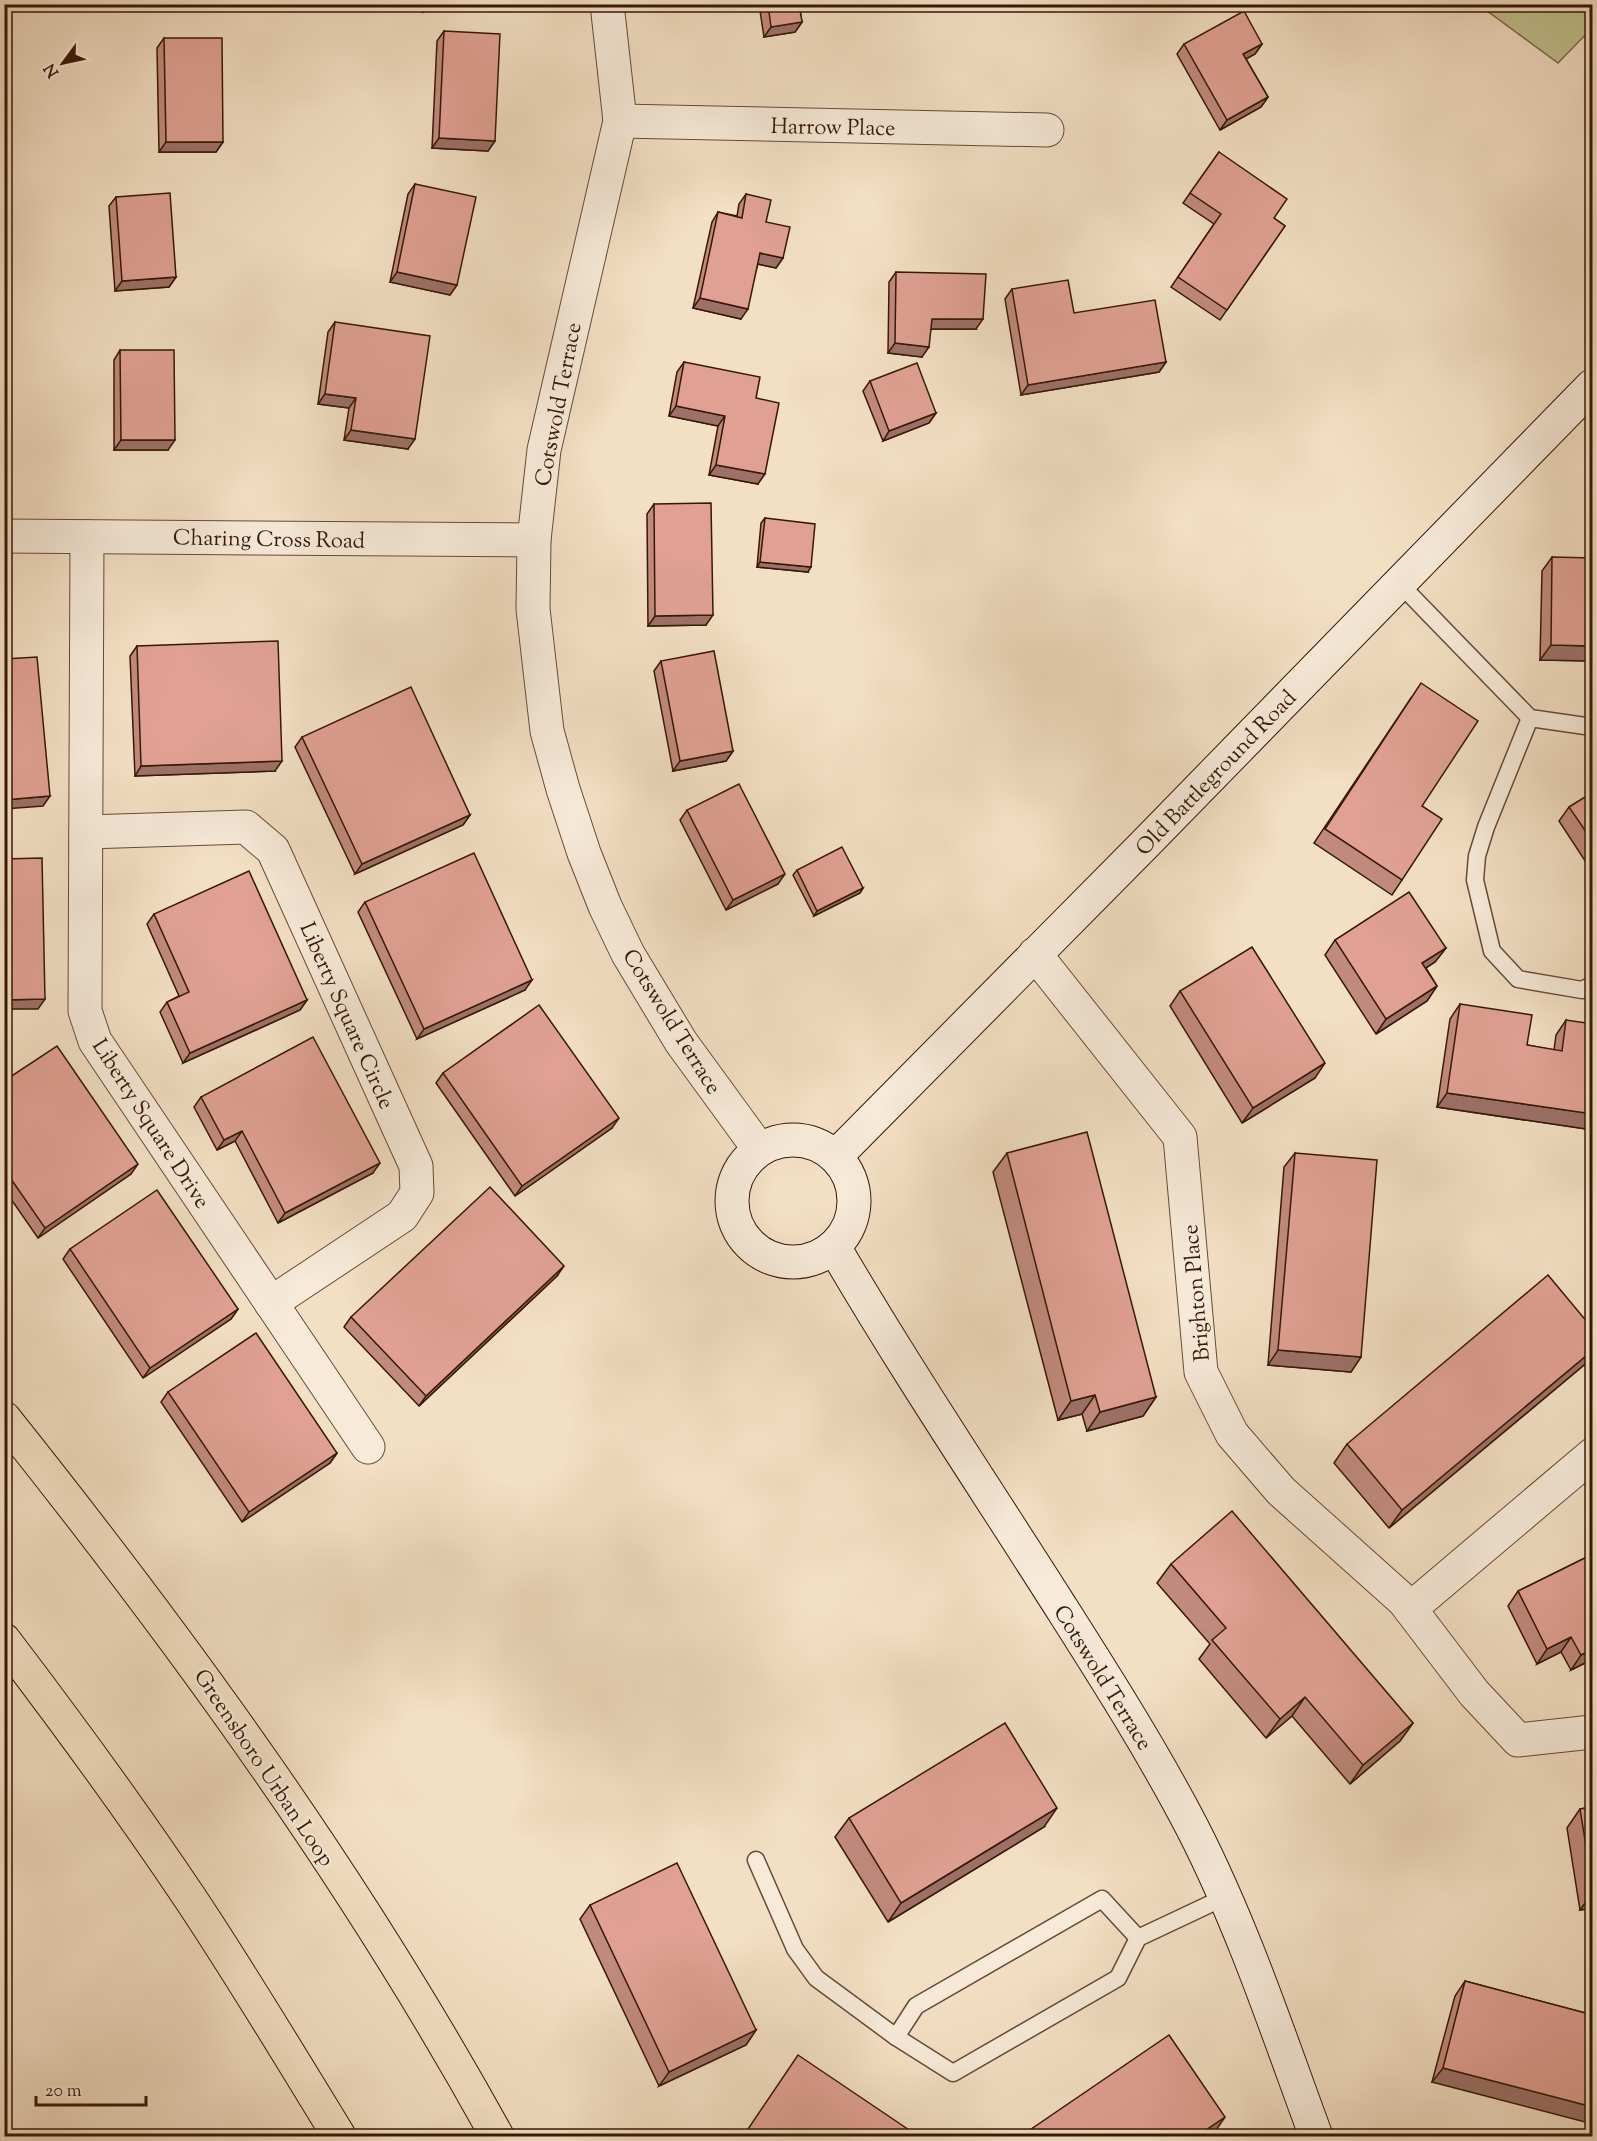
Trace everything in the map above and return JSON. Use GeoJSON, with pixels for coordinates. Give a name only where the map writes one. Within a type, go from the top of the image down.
{"type":"FeatureCollection","features":[{"type":"Feature","properties":{"kind":"highway","name":"Greensboro Urban Loop"},"geometry":{"type":"LineString","coordinates":[[4,1418],[105,1545],[206,1680],[305,1822],[397,1966],[497,2136]]}},
{"type":"Feature","properties":{"kind":"highway"},"geometry":{"type":"LineString","coordinates":[[4,1640],[95,1761],[190,1898],[280,2038],[339,2136]]}},
{"type":"Feature","properties":{"kind":"street","name":"Cotswold Terrace"},"geometry":{"type":"LineString","coordinates":[[607,4],[620,121],[544,450],[534,540],[533,609],[547,731],[584,853],[605,906],[628,954],[681,1042],[759,1149]]}},
{"type":"Feature","properties":{"kind":"street","name":"Harrow Place"},"geometry":{"type":"LineString","coordinates":[[620,121],[1047,130]]}},
{"type":"Feature","properties":{"kind":"street","name":"Old Battleground Road"},"geometry":{"type":"LineString","coordinates":[[836,1156],[1593,386]]}},
{"type":"Feature","properties":{"kind":"street","name":"Charing Cross Road"},"geometry":{"type":"LineString","coordinates":[[4,536],[534,540]]}},
{"type":"Feature","properties":{"kind":"street","name":"Liberty Square Drive"},"geometry":{"type":"LineString","coordinates":[[87,537],[85,1011],[95,1041],[368,1447]]}},
{"type":"Feature","properties":{"kind":"street","name":"Liberty Square Circle"},"geometry":{"type":"LineString","coordinates":[[86,832],[246,827],[273,850],[416,1166],[417,1194],[402,1216],[271,1303]]}},
{"type":"Feature","properties":{"kind":"street","name":"Brighton Place"},"geometry":{"type":"LineString","coordinates":[[1035,954],[1180,1137],[1202,1372],[1232,1434],[1281,1491],[1404,1601],[1474,1693],[1518,1740],[1593,1732]]}},
{"type":"Feature","properties":{"kind":"street"},"geometry":{"type":"LineString","coordinates":[[799,1139],[819,1144],[836,1156],[848,1173],[854,1192],[854,1212],[847,1231],[834,1247],[818,1258],[798,1262],[778,1260],[759,1252],[744,1238],[734,1221],[731,1201],[735,1181],[744,1163],[759,1149],[778,1140],[799,1139]]}},
{"type":"Feature","properties":{"kind":"street","name":"Cotswold Terrace"},"geometry":{"type":"LineString","coordinates":[[834,1247],[872,1311],[1111,1686],[1188,1819],[1225,1897],[1253,1966],[1316,2136]]}},
{"type":"Feature","properties":{"kind":"street"},"geometry":{"type":"LineString","coordinates":[[1410,1609],[1593,1455]]}},
{"type":"Feature","properties":{"kind":"lane"},"geometry":{"type":"LineString","coordinates":[[1399,583],[1530,718],[1593,727]]}},
{"type":"Feature","properties":{"kind":"lane"},"geometry":{"type":"LineString","coordinates":[[1530,718],[1486,827],[1477,856],[1475,880],[1492,951],[1518,979],[1582,990],[1593,985]]}},
{"type":"Feature","properties":{"kind":"lane"},"geometry":{"type":"LineString","coordinates":[[756,1860],[795,1948],[816,1978],[896,2037],[953,2073],[1118,1978],[1138,1938],[1225,1897]]}},
{"type":"Feature","properties":{"kind":"lane"},"geometry":{"type":"LineString","coordinates":[[896,2037],[916,2006],[1102,1899],[1138,1938]]}},
{"type":"Feature","properties":{"kind":"shaded area"},"geometry":{"type":"Polygon","coordinates":[[[1479,5],[1592,5],[1592,28],[1558,63],[1479,5]]]}},
{"type":"Feature","properties":{"kind":"building"},"geometry":{"type":"Polygon","coordinates":[[[768,4],[799,4],[802,22],[771,27],[768,4]]]}},
{"type":"Feature","properties":{"kind":"building"},"geometry":{"type":"Polygon","coordinates":[[[1244,11],[1262,44],[1243,54],[1268,97],[1227,120],[1184,44],[1244,11]]]}},
{"type":"Feature","properties":{"kind":"building"},"geometry":{"type":"Polygon","coordinates":[[[444,31],[500,34],[495,141],[439,138],[444,31]]]}},
{"type":"Feature","properties":{"kind":"building"},"geometry":{"type":"Polygon","coordinates":[[[164,38],[222,38],[223,142],[166,142],[164,38]]]}},
{"type":"Feature","properties":{"kind":"building"},"geometry":{"type":"Polygon","coordinates":[[[1219,152],[1287,199],[1274,218],[1285,226],[1227,310],[1178,277],[1221,214],[1190,193],[1219,152]]]}},
{"type":"Feature","properties":{"kind":"building"},"geometry":{"type":"Polygon","coordinates":[[[415,184],[476,197],[457,285],[397,272],[415,184]]]}},
{"type":"Feature","properties":{"kind":"building"},"geometry":{"type":"Polygon","coordinates":[[[170,193],[176,277],[122,281],[116,197],[170,193]]]}},
{"type":"Feature","properties":{"kind":"building"},"geometry":{"type":"Polygon","coordinates":[[[746,194],[771,200],[766,222],[790,227],[783,258],[760,253],[748,309],[700,298],[718,212],[742,218],[746,194]]]}},
{"type":"Feature","properties":{"kind":"building"},"geometry":{"type":"Polygon","coordinates":[[[896,272],[986,274],[983,319],[932,319],[929,347],[895,343],[896,272]]]}},
{"type":"Feature","properties":{"kind":"building"},"geometry":{"type":"Polygon","coordinates":[[[1068,280],[1074,313],[1155,300],[1166,362],[1028,385],[1012,289],[1068,280]]]}},
{"type":"Feature","properties":{"kind":"building"},"geometry":{"type":"Polygon","coordinates":[[[335,322],[430,336],[415,439],[351,430],[356,398],[325,394],[335,322]]]}},
{"type":"Feature","properties":{"kind":"building"},"geometry":{"type":"Polygon","coordinates":[[[120,350],[174,350],[175,440],[121,440],[120,350]]]}},
{"type":"Feature","properties":{"kind":"building"},"geometry":{"type":"Polygon","coordinates":[[[684,362],[760,377],[756,398],[779,403],[765,474],[716,465],[725,416],[676,406],[684,362]]]}},
{"type":"Feature","properties":{"kind":"building"},"geometry":{"type":"Polygon","coordinates":[[[917,363],[936,413],[889,431],[870,381],[917,363]]]}},
{"type":"Feature","properties":{"kind":"building"},"geometry":{"type":"Polygon","coordinates":[[[711,503],[713,615],[655,616],[654,504],[711,503]]]}},
{"type":"Feature","properties":{"kind":"building"},"geometry":{"type":"Polygon","coordinates":[[[765,518],[815,524],[811,567],[760,562],[765,518]]]}},
{"type":"Feature","properties":{"kind":"building"},"geometry":{"type":"Polygon","coordinates":[[[1552,557],[1593,558],[1593,646],[1551,645],[1552,557]]]}},
{"type":"Feature","properties":{"kind":"building"},"geometry":{"type":"Polygon","coordinates":[[[278,641],[282,761],[141,766],[137,646],[278,641]]]}},
{"type":"Feature","properties":{"kind":"building"},"geometry":{"type":"Polygon","coordinates":[[[714,651],[733,751],[680,761],[661,661],[714,651]]]}},
{"type":"Feature","properties":{"kind":"building"},"geometry":{"type":"Polygon","coordinates":[[[37,657],[50,796],[4,800],[4,659],[37,657]]]}},
{"type":"Feature","properties":{"kind":"building"},"geometry":{"type":"Polygon","coordinates":[[[1421,683],[1478,721],[1422,806],[1442,819],[1402,880],[1325,829],[1421,683]]]}},
{"type":"Feature","properties":{"kind":"building"},"geometry":{"type":"Polygon","coordinates":[[[411,687],[470,815],[362,864],[302,737],[411,687]]]}},
{"type":"Feature","properties":{"kind":"building"},"geometry":{"type":"Polygon","coordinates":[[[739,784],[785,874],[733,900],[687,810],[739,784]]]}},
{"type":"Feature","properties":{"kind":"building"},"geometry":{"type":"Polygon","coordinates":[[[1593,792],[1593,842],[1569,807],[1593,792]]]}},
{"type":"Feature","properties":{"kind":"building"},"geometry":{"type":"Polygon","coordinates":[[[842,847],[863,888],[817,911],[797,870],[842,847]]]}},
{"type":"Feature","properties":{"kind":"building"},"geometry":{"type":"Polygon","coordinates":[[[474,853],[532,980],[424,1029],[365,902],[474,853]]]}},
{"type":"Feature","properties":{"kind":"building"},"geometry":{"type":"Polygon","coordinates":[[[42,858],[45,999],[4,1000],[4,859],[42,858]]]}},
{"type":"Feature","properties":{"kind":"building"},"geometry":{"type":"Polygon","coordinates":[[[249,871],[307,1000],[190,1053],[167,1002],[189,992],[154,914],[249,871]]]}},
{"type":"Feature","properties":{"kind":"building"},"geometry":{"type":"Polygon","coordinates":[[[1409,892],[1446,948],[1422,963],[1437,986],[1386,1019],[1335,940],[1409,892]]]}},
{"type":"Feature","properties":{"kind":"building"},"geometry":{"type":"Polygon","coordinates":[[[1252,947],[1325,1063],[1253,1108],[1180,991],[1252,947]]]}},
{"type":"Feature","properties":{"kind":"building"},"geometry":{"type":"Polygon","coordinates":[[[1460,1004],[1532,1015],[1527,1045],[1562,1051],[1566,1020],[1593,1024],[1593,1114],[1447,1093],[1460,1004]]]}},
{"type":"Feature","properties":{"kind":"building"},"geometry":{"type":"Polygon","coordinates":[[[539,1005],[619,1118],[522,1186],[443,1073],[539,1005]]]}},
{"type":"Feature","properties":{"kind":"building"},"geometry":{"type":"Polygon","coordinates":[[[313,1037],[380,1163],[285,1213],[242,1131],[224,1140],[201,1097],[313,1037]]]}},
{"type":"Feature","properties":{"kind":"building"},"geometry":{"type":"Polygon","coordinates":[[[57,1046],[138,1164],[45,1228],[4,1169],[4,1081],[57,1046]]]}},
{"type":"Feature","properties":{"kind":"building"},"geometry":{"type":"Polygon","coordinates":[[[1087,1132],[1156,1397],[1100,1412],[1095,1395],[1071,1401],[1007,1153],[1087,1132]]]}},
{"type":"Feature","properties":{"kind":"building"},"geometry":{"type":"Polygon","coordinates":[[[1295,1153],[1377,1160],[1361,1357],[1278,1350],[1295,1153]]]}},
{"type":"Feature","properties":{"kind":"building"},"geometry":{"type":"Polygon","coordinates":[[[490,1187],[564,1266],[426,1396],[351,1317],[490,1187]]]}},
{"type":"Feature","properties":{"kind":"building"},"geometry":{"type":"Polygon","coordinates":[[[157,1190],[238,1309],[150,1368],[70,1249],[157,1190]]]}},
{"type":"Feature","properties":{"kind":"building"},"geometry":{"type":"Polygon","coordinates":[[[1548,1275],[1593,1329],[1593,1350],[1402,1510],[1347,1444],[1548,1275]]]}},
{"type":"Feature","properties":{"kind":"building"},"geometry":{"type":"Polygon","coordinates":[[[256,1333],[337,1453],[249,1512],[168,1392],[256,1333]]]}},
{"type":"Feature","properties":{"kind":"building"},"geometry":{"type":"Polygon","coordinates":[[[1232,1511],[1413,1723],[1363,1765],[1305,1697],[1280,1719],[1212,1640],[1226,1628],[1171,1564],[1232,1511]]]}},
{"type":"Feature","properties":{"kind":"building"},"geometry":{"type":"Polygon","coordinates":[[[1593,1554],[1593,1649],[1581,1655],[1571,1637],[1547,1649],[1518,1591],[1593,1554]]]}},
{"type":"Feature","properties":{"kind":"building"},"geometry":{"type":"Polygon","coordinates":[[[1005,1723],[1057,1808],[901,1903],[849,1818],[1005,1723]]]}},
{"type":"Feature","properties":{"kind":"building"},"geometry":{"type":"Polygon","coordinates":[[[1593,1807],[1593,1889],[1580,1809],[1593,1807]]]}},
{"type":"Feature","properties":{"kind":"building"},"geometry":{"type":"Polygon","coordinates":[[[677,1863],[756,2030],[669,2072],[590,1905],[677,1863]]]}},
{"type":"Feature","properties":{"kind":"building"},"geometry":{"type":"Polygon","coordinates":[[[1465,1981],[1593,2015],[1593,2107],[1443,2068],[1465,1981]]]}},
{"type":"Feature","properties":{"kind":"building"},"geometry":{"type":"Polygon","coordinates":[[[1169,2035],[1225,2117],[1197,2136],[1021,2136],[1169,2035]]]}},
{"type":"Feature","properties":{"kind":"building"},"geometry":{"type":"Polygon","coordinates":[[[798,2055],[918,2136],[744,2135],[798,2055]]]}}]}
